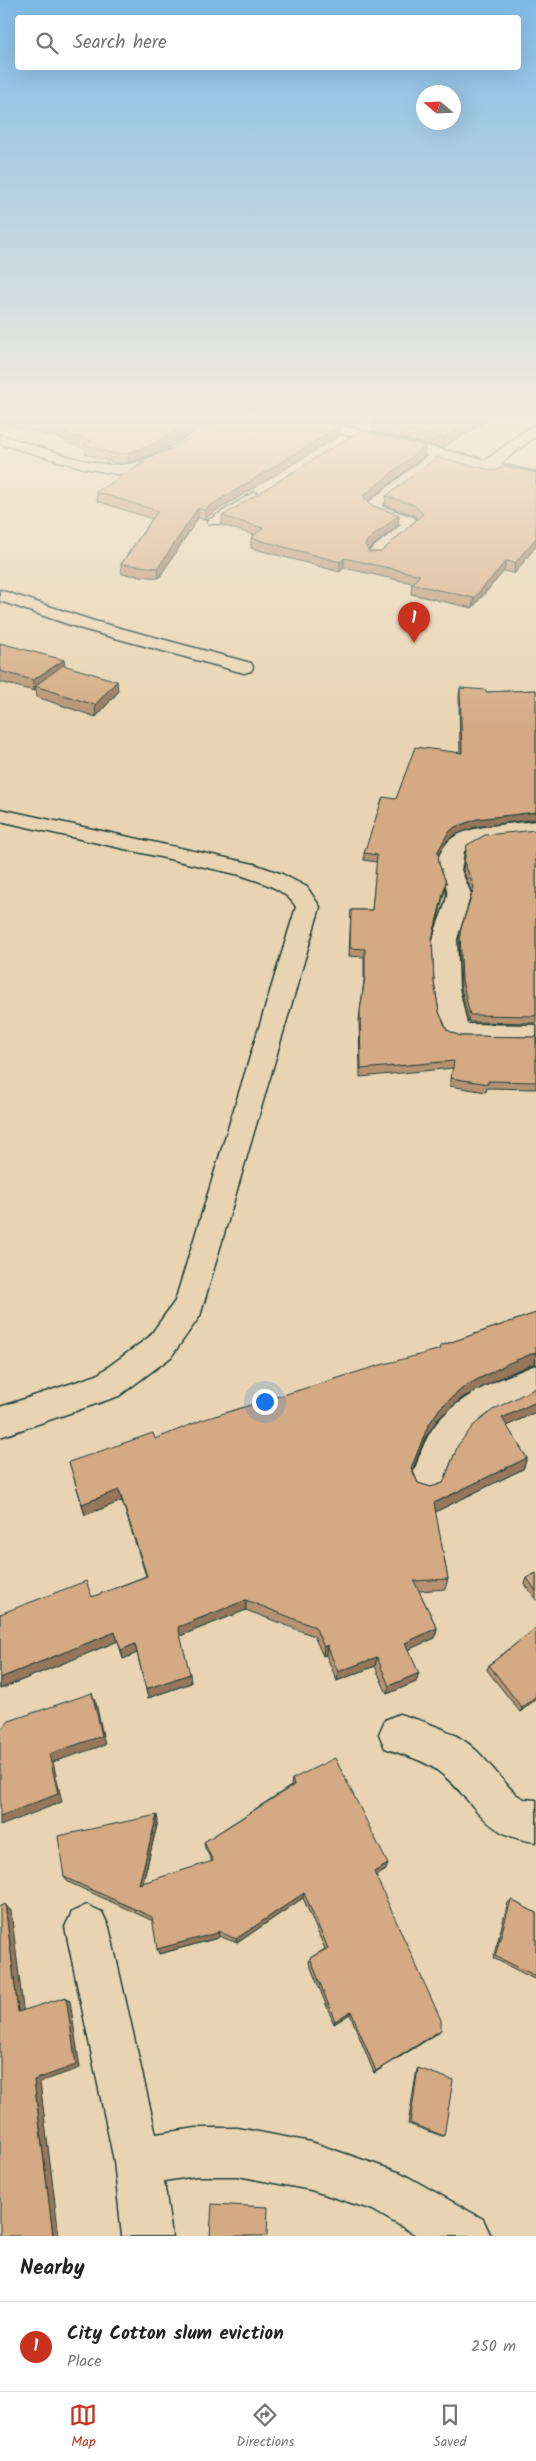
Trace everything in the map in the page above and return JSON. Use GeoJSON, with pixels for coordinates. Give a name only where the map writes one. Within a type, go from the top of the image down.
{"type":"FeatureCollection","features":[{"type":"Feature","properties":{"kind":"street"},"geometry":{"type":"LineString","coordinates":[[374,556],[412,524],[410,522]]}},
{"type":"Feature","properties":{"kind":"street"},"geometry":{"type":"LineString","coordinates":[[0,595],[88,624],[244,667]]}},
{"type":"Feature","properties":{"kind":"street"},"geometry":{"type":"LineString","coordinates":[[0,815],[246,869],[274,878],[299,892],[308,907],[189,1307],[160,1347],[107,1386],[0,1422]]}},
{"type":"Feature","properties":{"kind":"street"},"geometry":{"type":"LineString","coordinates":[[536,828],[477,837],[457,845],[450,857],[450,871],[459,887],[459,894],[445,939],[447,988],[455,1029],[464,1034],[536,1034]]}},
{"type":"Feature","properties":{"kind":"street"},"geometry":{"type":"LineString","coordinates":[[428,1480],[442,1444],[458,1424],[500,1396],[536,1380]]}},
{"type":"Feature","properties":{"kind":"street"},"geometry":{"type":"LineString","coordinates":[[399,1734],[440,1748],[461,1764],[499,1808],[516,1819],[536,1821]]}},
{"type":"Feature","properties":{"kind":"street"},"geometry":{"type":"LineString","coordinates":[[87,1927],[138,2161],[147,2236]]}},
{"type":"Feature","properties":{"kind":"street"},"geometry":{"type":"LineString","coordinates":[[138,2161],[196,2152],[238,2152],[310,2166],[384,2190],[466,2236]]}},
{"type":"Feature","properties":{"kind":"building"},"geometry":{"type":"Polygon","coordinates":[[[150,522],[188,522],[158,568],[121,564],[150,522]]]}},
{"type":"Feature","properties":{"kind":"building"},"geometry":{"type":"Polygon","coordinates":[[[244,522],[390,522],[367,541],[365,545],[369,552],[381,552],[414,522],[536,522],[536,538],[515,563],[506,561],[474,598],[412,584],[420,575],[344,558],[340,562],[251,538],[263,528],[244,522]]]}},
{"type":"Feature","properties":{"kind":"building"},"geometry":{"type":"Polygon","coordinates":[[[0,643],[64,660],[33,680],[0,671],[0,643]]]}},
{"type":"Feature","properties":{"kind":"building"},"geometry":{"type":"Polygon","coordinates":[[[63,665],[117,681],[95,705],[35,686],[63,665]]]}},
{"type":"Feature","properties":{"kind":"building"},"geometry":{"type":"Polygon","coordinates":[[[460,688],[486,690],[486,692],[536,690],[536,812],[477,819],[455,827],[448,833],[438,851],[439,864],[446,882],[432,939],[434,982],[439,1012],[447,1030],[460,1036],[536,1037],[536,1082],[488,1081],[488,1084],[451,1078],[454,1061],[361,1069],[360,1011],[365,977],[365,949],[350,948],[351,910],[372,910],[377,855],[364,853],[383,797],[396,799],[415,747],[462,753],[460,688]]]}},
{"type":"Feature","properties":{"kind":"building"},"geometry":{"type":"Polygon","coordinates":[[[536,830],[536,1016],[470,1015],[462,980],[460,932],[474,887],[464,862],[467,845],[485,835],[536,830]]]}},
{"type":"Feature","properties":{"kind":"building"},"geometry":{"type":"Polygon","coordinates":[[[536,1313],[536,1352],[509,1363],[465,1386],[440,1408],[428,1426],[411,1468],[418,1483],[431,1487],[443,1483],[458,1445],[474,1425],[494,1409],[536,1388],[536,1402],[502,1418],[527,1458],[434,1503],[448,1579],[414,1581],[437,1628],[405,1643],[419,1673],[389,1686],[377,1657],[338,1672],[327,1645],[324,1647],[315,1627],[246,1600],[178,1627],[190,1674],[146,1689],[135,1644],[121,1650],[115,1632],[0,1678],[0,1614],[86,1581],[92,1597],[147,1576],[119,1490],[82,1504],[69,1462],[153,1433],[155,1439],[202,1420],[377,1366],[441,1349],[440,1346],[536,1313]]]}},
{"type":"Feature","properties":{"kind":"building"},"geometry":{"type":"Polygon","coordinates":[[[536,1573],[536,1591],[527,1578],[536,1573]]]}},
{"type":"Feature","properties":{"kind":"building"},"geometry":{"type":"Polygon","coordinates":[[[536,1628],[536,1696],[522,1708],[489,1665],[536,1628]]]}},
{"type":"Feature","properties":{"kind":"building"},"geometry":{"type":"Polygon","coordinates":[[[92,1693],[102,1736],[49,1754],[58,1794],[0,1816],[0,1731],[9,1721],[92,1693]]]}},
{"type":"Feature","properties":{"kind":"building"},"geometry":{"type":"Polygon","coordinates":[[[335,1758],[388,1864],[374,1872],[441,2020],[441,2030],[376,2071],[351,2011],[335,2021],[310,1958],[328,1948],[304,1893],[236,1939],[218,1931],[217,1933],[157,1949],[152,1917],[64,1877],[58,1836],[157,1815],[139,1884],[213,1861],[204,1842],[294,1785],[292,1779],[335,1758]]]}},
{"type":"Feature","properties":{"kind":"building"},"geometry":{"type":"Polygon","coordinates":[[[511,1900],[536,1913],[536,1976],[495,1956],[511,1900]]]}},
{"type":"Feature","properties":{"kind":"building"},"geometry":{"type":"Polygon","coordinates":[[[5,1904],[18,2012],[66,1997],[76,2065],[34,2080],[53,2236],[0,2236],[0,1906],[5,1904]]]}},
{"type":"Feature","properties":{"kind":"building"},"geometry":{"type":"Polygon","coordinates":[[[418,2068],[453,2080],[444,2136],[410,2123],[418,2068]]]}},
{"type":"Feature","properties":{"kind":"building"},"geometry":{"type":"Polygon","coordinates":[[[212,2204],[268,2207],[267,2236],[210,2236],[212,2204]]]}},
{"type":"Feature","properties":{"kind":"place","name":"City Cotton slum eviction"},"geometry":{"type":"Point","coordinates":[414,643]}}]}
